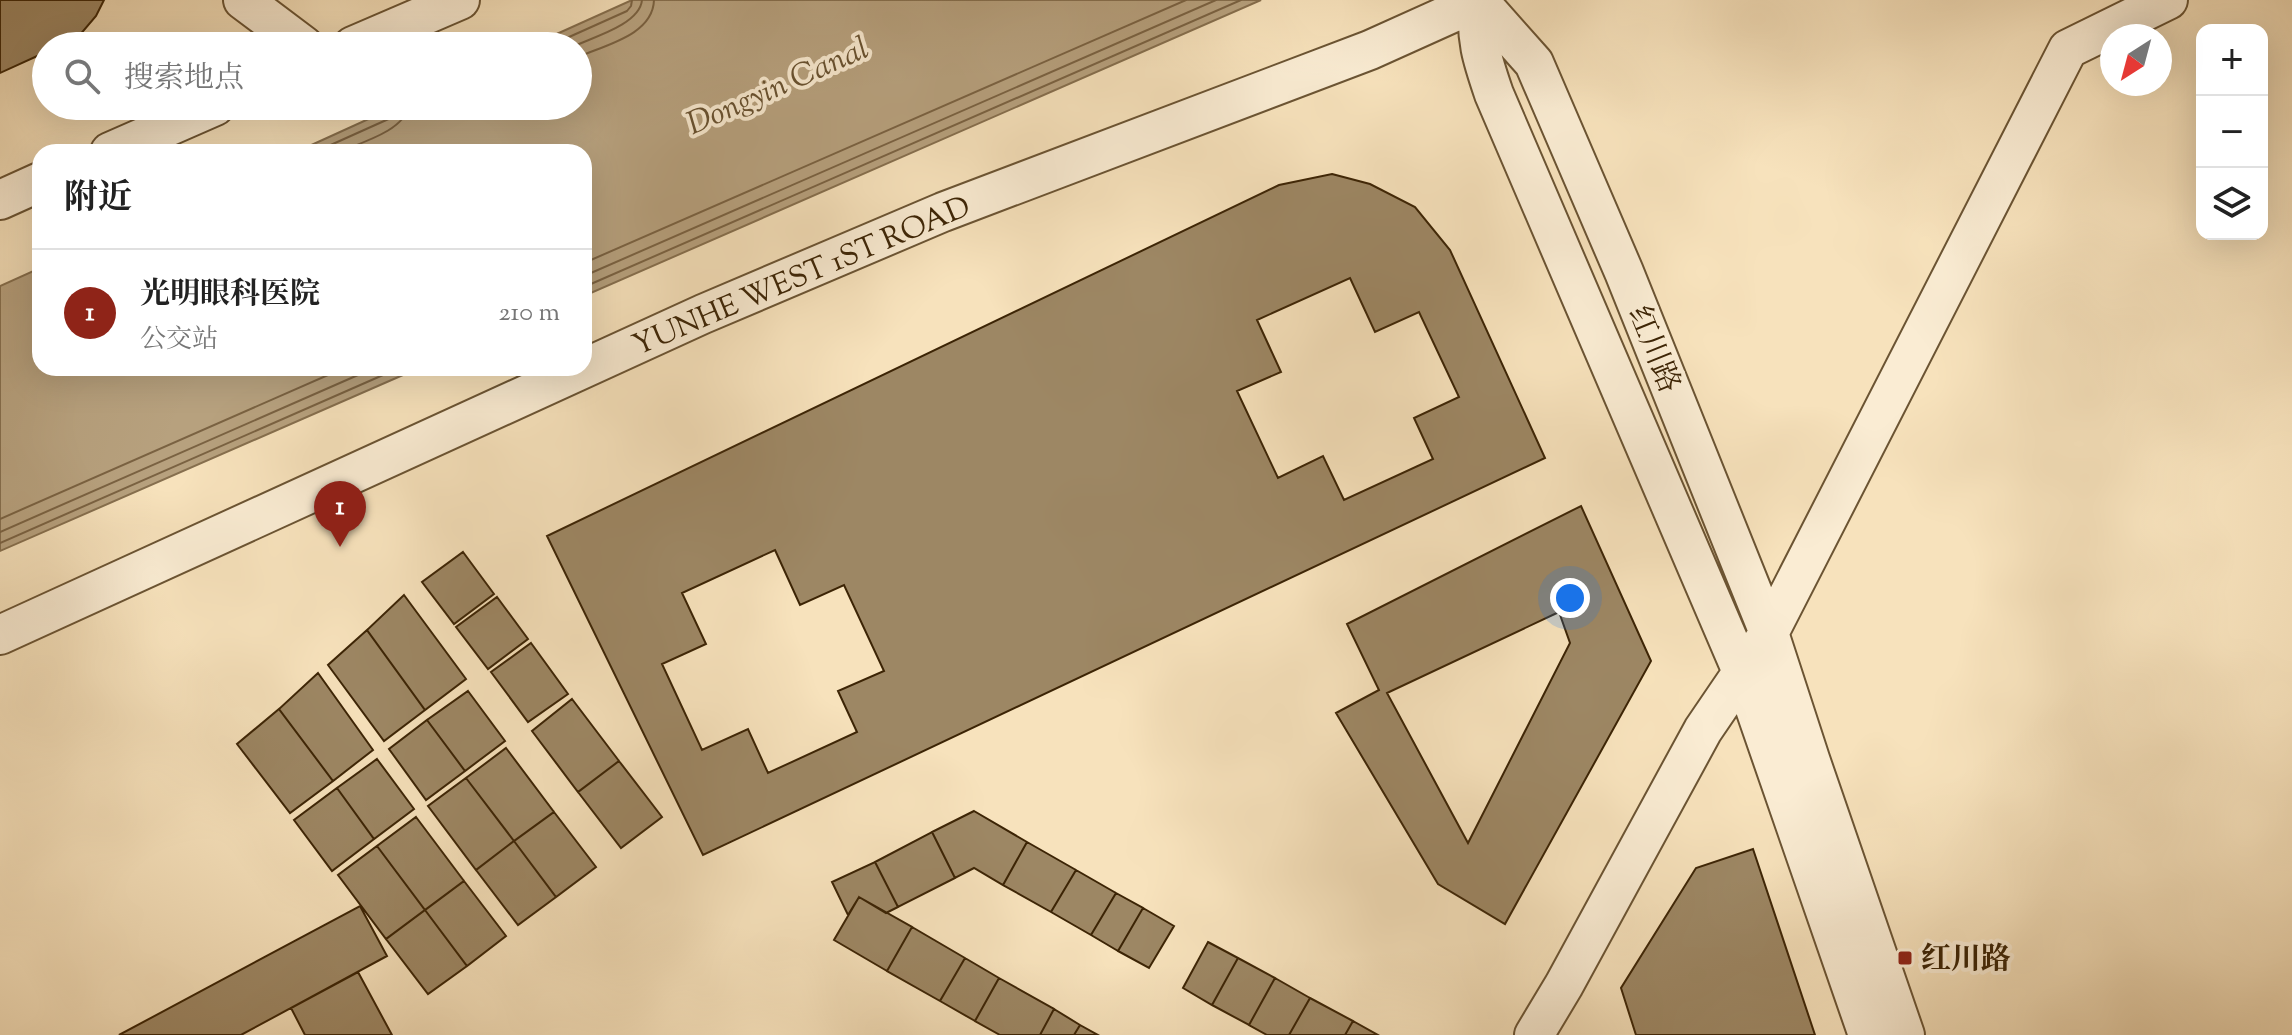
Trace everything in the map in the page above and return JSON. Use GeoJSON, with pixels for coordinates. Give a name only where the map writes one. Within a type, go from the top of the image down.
{"type":"FeatureCollection","features":[{"type":"Feature","properties":{"kind":"street"},"geometry":{"type":"LineString","coordinates":[[243,0],[285,32]]}},
{"type":"Feature","properties":{"kind":"street"},"geometry":{"type":"LineString","coordinates":[[386,32],[460,0]]}},
{"type":"Feature","properties":{"kind":"street","name":"红川路"},"geometry":{"type":"LineString","coordinates":[[1479,0],[1534,63],[1624,272],[1769,633],[1905,1035]]}},
{"type":"Feature","properties":{"kind":"street","name":"红川路"},"geometry":{"type":"LineString","coordinates":[[1479,0],[1476,27],[1480,55],[1494,94],[1743,674],[1868,1035]]}},
{"type":"Feature","properties":{"kind":"street","name":"YUNHE WEST 1ST ROAD"},"geometry":{"type":"LineString","coordinates":[[592,365],[943,212],[1370,50],[1479,0]]}},
{"type":"Feature","properties":{"kind":"street"},"geometry":{"type":"LineString","coordinates":[[1534,1035],[1703,730],[1769,633],[2068,49],[2168,0]]}},
{"type":"Feature","properties":{"kind":"street"},"geometry":{"type":"LineString","coordinates":[[128,144],[183,120]]}},
{"type":"Feature","properties":{"kind":"street"},"geometry":{"type":"LineString","coordinates":[[0,200],[32,186]]}},
{"type":"Feature","properties":{"kind":"street","name":"YUNHE WEST 1ST ROAD"},"geometry":{"type":"LineString","coordinates":[[0,635],[567,376]]}},
{"type":"Feature","properties":{"kind":"water","name":"Dongyin Canal"},"geometry":{"type":"Polygon","coordinates":[[[632,0],[1261,0],[592,293],[592,144],[314,144],[366,120],[592,120],[592,32],[561,32],[632,0]]]}},
{"type":"Feature","properties":{"kind":"water"},"geometry":{"type":"Polygon","coordinates":[[[32,272],[32,376],[401,376],[0,551],[0,286],[32,272]]]}},
{"type":"Feature","properties":{"kind":"building"},"geometry":{"type":"Polygon","coordinates":[[[0,0],[104,0],[82,32],[32,32],[32,58],[0,73],[0,0]]]}},
{"type":"Feature","properties":{"kind":"building"},"geometry":{"type":"Polygon","coordinates":[[[1332,174],[1370,184],[1415,207],[1450,250],[1545,458],[703,855],[547,536],[1279,185],[1332,174]]]}},
{"type":"Feature","properties":{"kind":"building"},"geometry":{"type":"Polygon","coordinates":[[[1350,278],[1375,332],[1419,312],[1459,397],[1414,418],[1433,459],[1344,500],[1323,456],[1278,478],[1237,391],[1281,372],[1257,320],[1350,278]]]}},
{"type":"Feature","properties":{"kind":"building"},"geometry":{"type":"Polygon","coordinates":[[[1581,506],[1651,661],[1505,924],[1438,884],[1336,713],[1379,690],[1347,624],[1581,506]],[[1559,612],[1387,693],[1468,843],[1570,643],[1559,612]]]}},
{"type":"Feature","properties":{"kind":"building"},"geometry":{"type":"Polygon","coordinates":[[[775,550],[800,605],[844,585],[884,671],[838,691],[857,732],[768,773],[748,729],[702,750],[662,664],[706,644],[682,593],[775,550]]]}},
{"type":"Feature","properties":{"kind":"building"},"geometry":{"type":"Polygon","coordinates":[[[463,552],[494,594],[454,624],[422,582],[463,552]]]}},
{"type":"Feature","properties":{"kind":"building"},"geometry":{"type":"Polygon","coordinates":[[[404,595],[466,679],[425,710],[367,630],[404,595]]]}},
{"type":"Feature","properties":{"kind":"building"},"geometry":{"type":"Polygon","coordinates":[[[497,597],[528,639],[488,669],[456,627],[497,597]]]}},
{"type":"Feature","properties":{"kind":"building"},"geometry":{"type":"Polygon","coordinates":[[[367,630],[425,710],[384,741],[328,665],[367,630]]]}},
{"type":"Feature","properties":{"kind":"building"},"geometry":{"type":"Polygon","coordinates":[[[531,643],[568,694],[528,722],[491,672],[531,643]]]}},
{"type":"Feature","properties":{"kind":"building"},"geometry":{"type":"Polygon","coordinates":[[[318,673],[373,750],[333,781],[279,709],[318,673]]]}},
{"type":"Feature","properties":{"kind":"building"},"geometry":{"type":"Polygon","coordinates":[[[468,691],[505,741],[465,771],[427,720],[468,691]]]}},
{"type":"Feature","properties":{"kind":"building"},"geometry":{"type":"Polygon","coordinates":[[[572,699],[619,761],[578,792],[532,731],[572,699]]]}},
{"type":"Feature","properties":{"kind":"building"},"geometry":{"type":"Polygon","coordinates":[[[279,709],[333,781],[290,813],[237,744],[279,709]]]}},
{"type":"Feature","properties":{"kind":"building"},"geometry":{"type":"Polygon","coordinates":[[[427,720],[465,771],[426,800],[389,749],[427,720]]]}},
{"type":"Feature","properties":{"kind":"building"},"geometry":{"type":"Polygon","coordinates":[[[506,748],[554,812],[514,841],[466,778],[506,748]]]}},
{"type":"Feature","properties":{"kind":"building"},"geometry":{"type":"Polygon","coordinates":[[[377,759],[414,809],[374,839],[337,788],[377,759]]]}},
{"type":"Feature","properties":{"kind":"building"},"geometry":{"type":"Polygon","coordinates":[[[619,761],[662,817],[621,848],[578,792],[619,761]]]}},
{"type":"Feature","properties":{"kind":"building"},"geometry":{"type":"Polygon","coordinates":[[[466,778],[514,841],[476,870],[428,806],[466,778]]]}},
{"type":"Feature","properties":{"kind":"building"},"geometry":{"type":"Polygon","coordinates":[[[337,788],[374,839],[332,871],[294,820],[337,788]]]}},
{"type":"Feature","properties":{"kind":"building"},"geometry":{"type":"Polygon","coordinates":[[[974,811],[1027,842],[1003,885],[974,868],[955,878],[932,832],[974,811]]]}},
{"type":"Feature","properties":{"kind":"building"},"geometry":{"type":"Polygon","coordinates":[[[554,812],[596,867],[556,897],[514,841],[554,812]]]}},
{"type":"Feature","properties":{"kind":"building"},"geometry":{"type":"Polygon","coordinates":[[[416,817],[464,881],[425,910],[377,846],[416,817]]]}},
{"type":"Feature","properties":{"kind":"building"},"geometry":{"type":"Polygon","coordinates":[[[932,832],[955,878],[898,907],[875,862],[932,832]]]}},
{"type":"Feature","properties":{"kind":"building"},"geometry":{"type":"Polygon","coordinates":[[[514,841],[556,897],[518,925],[476,870],[514,841]]]}},
{"type":"Feature","properties":{"kind":"building"},"geometry":{"type":"Polygon","coordinates":[[[1027,842],[1076,870],[1051,912],[1003,885],[1027,842]]]}},
{"type":"Feature","properties":{"kind":"building"},"geometry":{"type":"Polygon","coordinates":[[[377,846],[425,910],[386,939],[338,875],[377,846]]]}},
{"type":"Feature","properties":{"kind":"building"},"geometry":{"type":"Polygon","coordinates":[[[1753,849],[1815,1035],[1636,1035],[1621,988],[1696,868],[1753,849]]]}},
{"type":"Feature","properties":{"kind":"building"},"geometry":{"type":"Polygon","coordinates":[[[875,862],[898,907],[886,913],[859,897],[848,915],[832,882],[875,862]]]}},
{"type":"Feature","properties":{"kind":"building"},"geometry":{"type":"Polygon","coordinates":[[[1076,870],[1116,893],[1091,935],[1051,912],[1076,870]]]}},
{"type":"Feature","properties":{"kind":"building"},"geometry":{"type":"Polygon","coordinates":[[[464,881],[506,936],[467,966],[425,910],[464,881]]]}},
{"type":"Feature","properties":{"kind":"building"},"geometry":{"type":"Polygon","coordinates":[[[1116,893],[1143,908],[1118,951],[1091,935],[1116,893]]]}},
{"type":"Feature","properties":{"kind":"building"},"geometry":{"type":"Polygon","coordinates":[[[859,897],[912,927],[887,971],[834,940],[859,897]]]}},
{"type":"Feature","properties":{"kind":"building"},"geometry":{"type":"Polygon","coordinates":[[[360,906],[387,956],[241,1035],[119,1035],[360,906]]]}},
{"type":"Feature","properties":{"kind":"building"},"geometry":{"type":"Polygon","coordinates":[[[1143,908],[1174,926],[1149,968],[1118,951],[1143,908]]]}},
{"type":"Feature","properties":{"kind":"building"},"geometry":{"type":"Polygon","coordinates":[[[425,910],[467,966],[428,994],[386,939],[425,910]]]}},
{"type":"Feature","properties":{"kind":"building"},"geometry":{"type":"Polygon","coordinates":[[[912,927],[965,958],[940,1001],[887,971],[912,927]]]}},
{"type":"Feature","properties":{"kind":"building"},"geometry":{"type":"Polygon","coordinates":[[[1208,942],[1238,958],[1212,1005],[1183,988],[1208,942]]]}},
{"type":"Feature","properties":{"kind":"building"},"geometry":{"type":"Polygon","coordinates":[[[965,958],[999,978],[975,1021],[940,1001],[965,958]]]}},
{"type":"Feature","properties":{"kind":"building"},"geometry":{"type":"Polygon","coordinates":[[[1238,958],[1275,978],[1249,1025],[1212,1005],[1238,958]]]}},
{"type":"Feature","properties":{"kind":"building"},"geometry":{"type":"Polygon","coordinates":[[[358,972],[392,1035],[305,1035],[291,1008],[358,972]]]}},
{"type":"Feature","properties":{"kind":"building"},"geometry":{"type":"Polygon","coordinates":[[[999,978],[1054,1009],[1040,1035],[1000,1035],[975,1021],[999,978]]]}},
{"type":"Feature","properties":{"kind":"building"},"geometry":{"type":"Polygon","coordinates":[[[1275,978],[1310,998],[1289,1035],[1267,1035],[1249,1025],[1275,978]]]}},
{"type":"Feature","properties":{"kind":"building"},"geometry":{"type":"Polygon","coordinates":[[[1310,998],[1353,1021],[1345,1035],[1289,1035],[1310,998]]]}},
{"type":"Feature","properties":{"kind":"building"},"geometry":{"type":"Polygon","coordinates":[[[1054,1009],[1080,1025],[1074,1035],[1040,1035],[1054,1009]]]}},
{"type":"Feature","properties":{"kind":"building"},"geometry":{"type":"Polygon","coordinates":[[[1353,1021],[1378,1035],[1345,1035],[1353,1021]]]}},
{"type":"Feature","properties":{"kind":"building"},"geometry":{"type":"Polygon","coordinates":[[[1080,1025],[1098,1035],[1074,1035],[1080,1025]]]}},
{"type":"Feature","properties":{"kind":"place","name":"光明眼科医院"},"geometry":{"type":"Point","coordinates":[340,547]}},
{"type":"Feature","properties":{"kind":"place","name":"红川路"},"geometry":{"type":"Point","coordinates":[1905,958]}}]}
